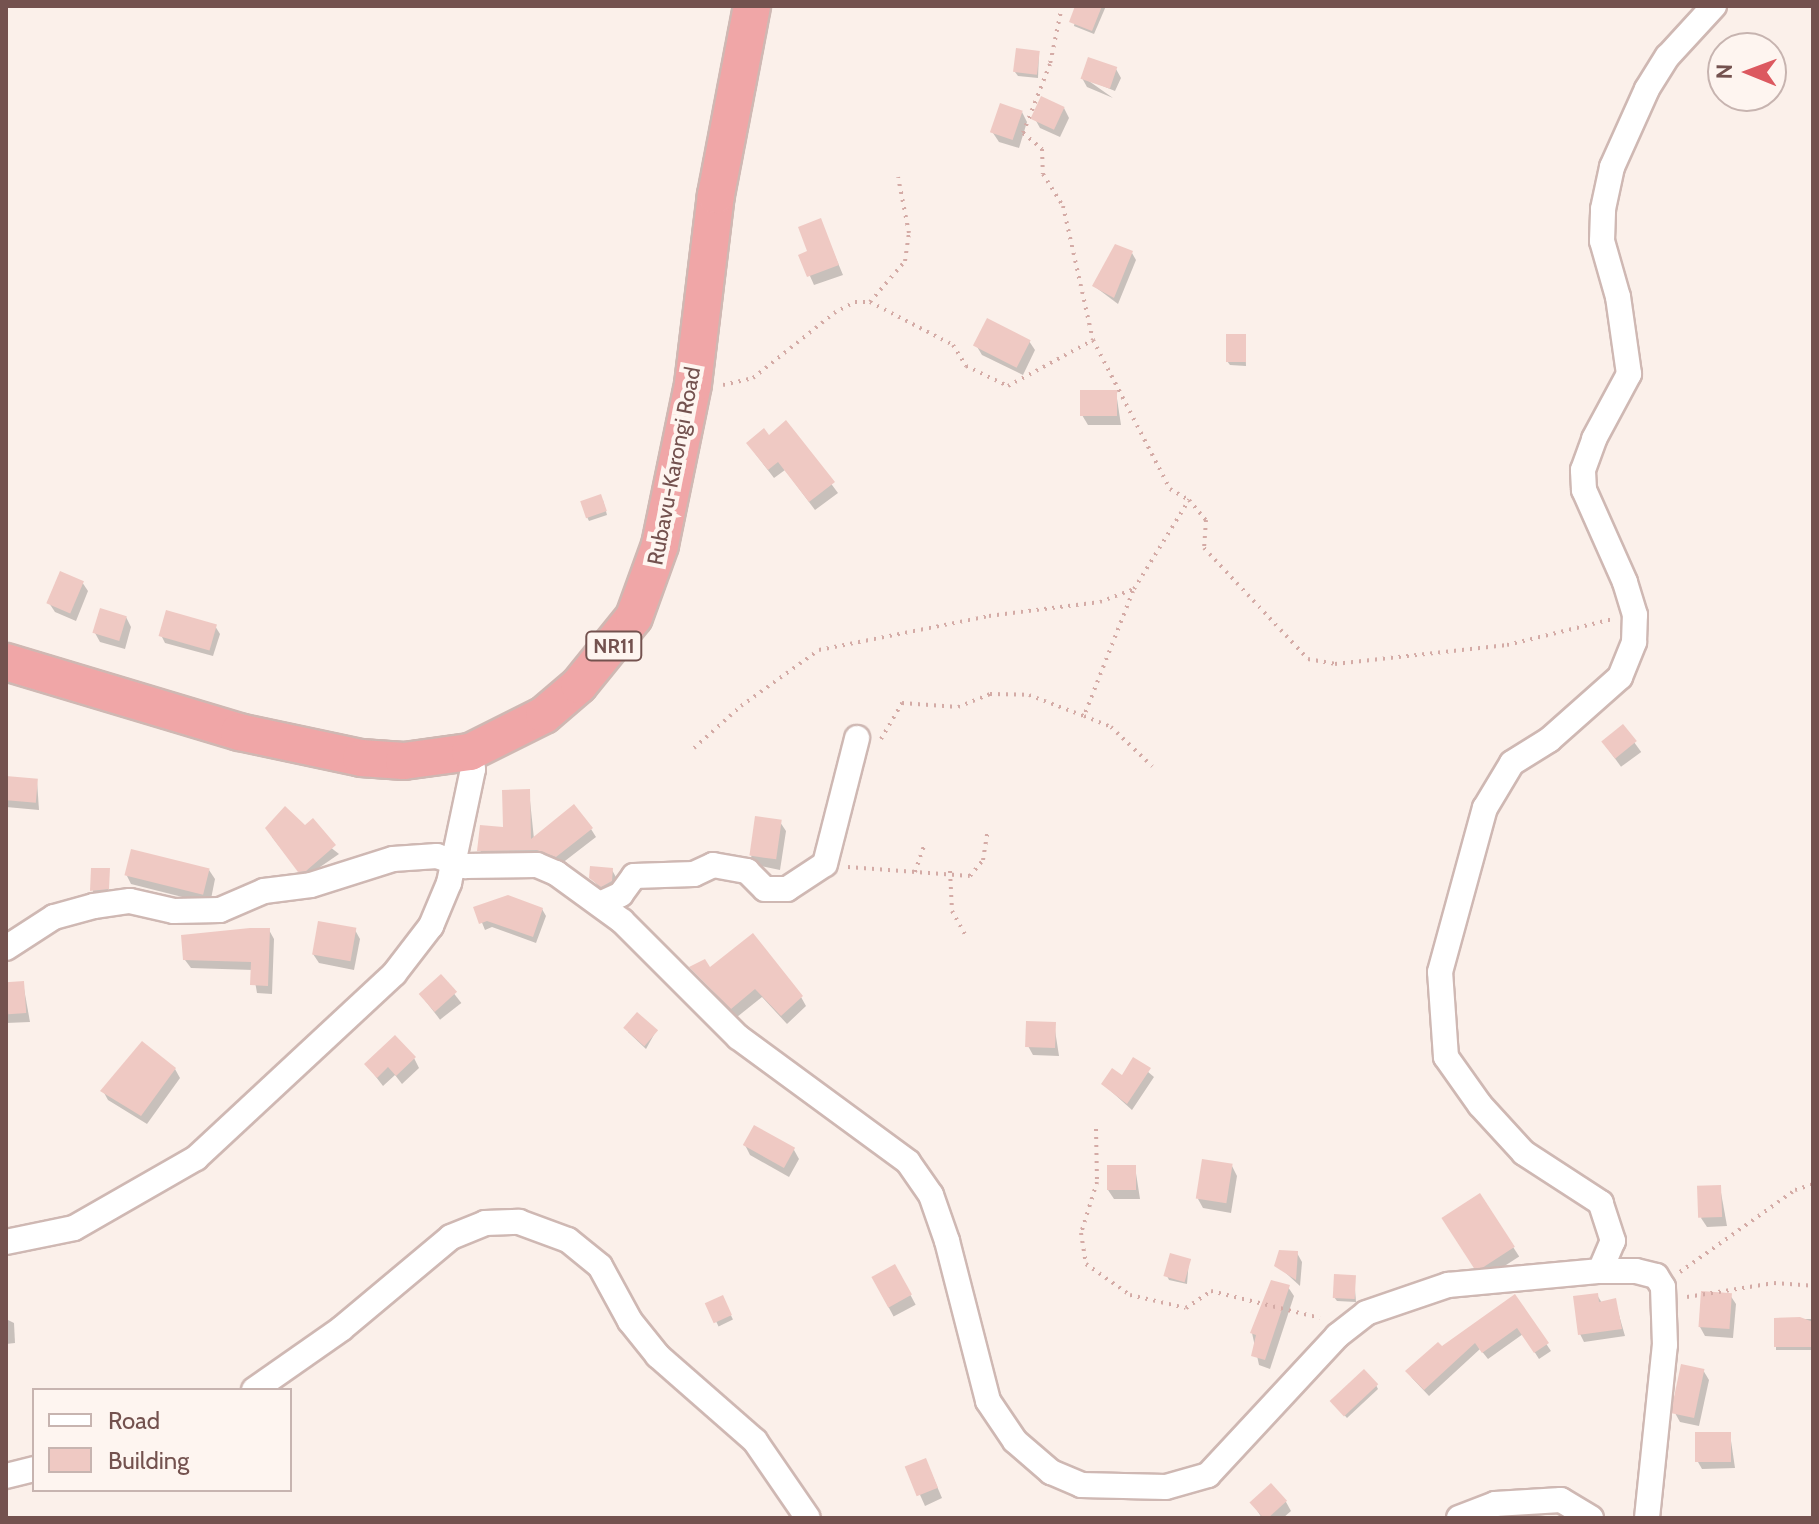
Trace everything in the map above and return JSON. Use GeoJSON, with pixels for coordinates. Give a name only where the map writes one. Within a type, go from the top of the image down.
{"type":"FeatureCollection","features":[{"type":"Feature","properties":{"kind":"highway","name":"Rubavu-Karongi Road"},"geometry":{"type":"LineString","coordinates":[[6,662],[316,750],[404,761],[470,752],[544,715],[579,685],[634,617],[660,545],[693,384],[716,195],[752,6]]}},
{"type":"Feature","properties":{"kind":"street"},"geometry":{"type":"LineString","coordinates":[[1600,1271],[1613,1241],[1601,1203],[1524,1153],[1480,1105],[1446,1057],[1440,972],[1485,808],[1512,763],[1549,740],[1620,677],[1634,642],[1635,615],[1584,490],[1583,470],[1594,439],[1629,374],[1618,297],[1602,241],[1603,209],[1612,167],[1647,89],[1668,56],[1714,6]]}},
{"type":"Feature","properties":{"kind":"street"},"geometry":{"type":"LineString","coordinates":[[600,904],[621,894],[634,876],[694,874],[730,865],[747,871],[765,889],[787,889],[825,864],[857,738]]}},
{"type":"Feature","properties":{"kind":"street"},"geometry":{"type":"LineString","coordinates":[[6,1242],[74,1228],[196,1158],[394,974],[431,926],[453,862],[473,769],[470,752]]}},
{"type":"Feature","properties":{"kind":"street"},"geometry":{"type":"LineString","coordinates":[[6,948],[54,917],[94,906],[130,901],[174,911],[220,910],[264,891],[311,885],[393,859],[437,856],[453,862],[537,865],[574,883],[600,904],[738,1037],[908,1162],[931,1195],[947,1241],[988,1401],[1015,1441],[1051,1472],[1081,1485],[1123,1489],[1166,1487],[1208,1475],[1337,1336],[1366,1313],[1448,1285],[1600,1271],[1636,1271],[1656,1276],[1665,1296],[1647,1518]]}},
{"type":"Feature","properties":{"kind":"street"},"geometry":{"type":"LineString","coordinates":[[257,1388],[341,1329],[451,1237],[485,1223],[519,1222],[568,1240],[600,1266],[630,1321],[658,1356],[755,1441],[808,1518]]}},
{"type":"Feature","properties":{"kind":"street"},"geometry":{"type":"LineString","coordinates":[[6,1476],[32,1470]]}},
{"type":"Feature","properties":{"kind":"street"},"geometry":{"type":"LineString","coordinates":[[1459,1518],[1495,1504],[1561,1500],[1591,1518]]}},
{"type":"Feature","properties":{"kind":"path"},"geometry":{"type":"LineString","coordinates":[[1062,6],[1050,64],[1023,133],[1042,149],[1043,174],[1063,206],[1093,340],[1165,482],[1189,500],[1206,520],[1204,548],[1308,659],[1335,664],[1507,645],[1635,615]]}},
{"type":"Feature","properties":{"kind":"path"},"geometry":{"type":"LineString","coordinates":[[870,302],[905,261],[909,233],[898,177]]}},
{"type":"Feature","properties":{"kind":"path"},"geometry":{"type":"LineString","coordinates":[[693,384],[725,385],[753,378],[834,313],[855,302],[870,302],[953,345],[966,366],[1008,386],[1093,340]]}},
{"type":"Feature","properties":{"kind":"path"},"geometry":{"type":"LineString","coordinates":[[1084,716],[1134,589],[1189,500]]}},
{"type":"Feature","properties":{"kind":"path"},"geometry":{"type":"LineString","coordinates":[[694,748],[741,706],[819,650],[989,616],[1100,602],[1134,589]]}},
{"type":"Feature","properties":{"kind":"path"},"geometry":{"type":"LineString","coordinates":[[857,738],[876,746],[902,703],[958,707],[990,694],[1029,695],[1111,727],[1152,766]]}},
{"type":"Feature","properties":{"kind":"path"},"geometry":{"type":"LineString","coordinates":[[825,864],[915,872],[950,871],[970,876],[983,860],[988,829]]}},
{"type":"Feature","properties":{"kind":"path"},"geometry":{"type":"LineString","coordinates":[[915,872],[925,843]]}},
{"type":"Feature","properties":{"kind":"path"},"geometry":{"type":"LineString","coordinates":[[950,871],[952,911],[966,936]]}},
{"type":"Feature","properties":{"kind":"path"},"geometry":{"type":"LineString","coordinates":[[1096,1129],[1097,1182],[1081,1233],[1086,1264],[1130,1295],[1186,1308],[1211,1291],[1319,1318],[1366,1313]]}},
{"type":"Feature","properties":{"kind":"path"},"geometry":{"type":"LineString","coordinates":[[1665,1296],[1704,1250],[1795,1190],[1813,1184]]}},
{"type":"Feature","properties":{"kind":"path"},"geometry":{"type":"LineString","coordinates":[[1665,1296],[1774,1283],[1813,1286]]}},
{"type":"Feature","properties":{"kind":"building"},"geometry":{"type":"Polygon","coordinates":[[[1075,6],[1102,6],[1092,31],[1069,22],[1075,6]]]}},
{"type":"Feature","properties":{"kind":"building"},"geometry":{"type":"Polygon","coordinates":[[[1016,48],[1040,51],[1037,75],[1013,72],[1016,48]]]}},
{"type":"Feature","properties":{"kind":"building"},"geometry":{"type":"Polygon","coordinates":[[[1088,57],[1117,67],[1110,89],[1081,79],[1088,57]]]}},
{"type":"Feature","properties":{"kind":"building"},"geometry":{"type":"Polygon","coordinates":[[[1041,96],[1065,107],[1054,130],[1030,119],[1041,96]]]}},
{"type":"Feature","properties":{"kind":"building"},"geometry":{"type":"Polygon","coordinates":[[[1000,103],[1023,111],[1013,140],[990,132],[1000,103]]]}},
{"type":"Feature","properties":{"kind":"building"},"geometry":{"type":"Polygon","coordinates":[[[821,218],[839,265],[807,277],[798,255],[807,251],[798,227],[821,218]]]}},
{"type":"Feature","properties":{"kind":"building"},"geometry":{"type":"Polygon","coordinates":[[[1115,244],[1133,251],[1114,298],[1092,286],[1115,244]]]}},
{"type":"Feature","properties":{"kind":"building"},"geometry":{"type":"Polygon","coordinates":[[[987,318],[1031,340],[1017,368],[973,346],[987,318]]]}},
{"type":"Feature","properties":{"kind":"building"},"geometry":{"type":"Polygon","coordinates":[[[1226,334],[1246,334],[1246,362],[1226,362],[1226,334]]]}},
{"type":"Feature","properties":{"kind":"building"},"geometry":{"type":"Polygon","coordinates":[[[1080,390],[1117,390],[1117,416],[1080,416],[1080,390]]]}},
{"type":"Feature","properties":{"kind":"building"},"geometry":{"type":"Polygon","coordinates":[[[786,420],[835,482],[809,502],[778,462],[768,470],[746,443],[764,428],[769,435],[786,420]]]}},
{"type":"Feature","properties":{"kind":"building"},"geometry":{"type":"Polygon","coordinates":[[[601,494],[607,511],[586,518],[580,501],[601,494]]]}},
{"type":"Feature","properties":{"kind":"building"},"geometry":{"type":"Polygon","coordinates":[[[60,571],[84,581],[70,613],[46,603],[60,571]]]}},
{"type":"Feature","properties":{"kind":"building"},"geometry":{"type":"Polygon","coordinates":[[[100,608],[127,616],[119,641],[92,633],[100,608]]]}},
{"type":"Feature","properties":{"kind":"building"},"geometry":{"type":"Polygon","coordinates":[[[166,610],[217,625],[210,651],[159,636],[166,610]]]}},
{"type":"Feature","properties":{"kind":"building"},"geometry":{"type":"Polygon","coordinates":[[[1623,724],[1637,741],[1615,759],[1601,742],[1623,724]]]}},
{"type":"Feature","properties":{"kind":"building"},"geometry":{"type":"Polygon","coordinates":[[[6,776],[38,779],[36,803],[6,800],[6,776]]]}},
{"type":"Feature","properties":{"kind":"building"},"geometry":{"type":"Polygon","coordinates":[[[530,789],[531,839],[574,804],[593,828],[556,857],[537,850],[477,851],[480,825],[503,827],[502,790],[530,789]]]}},
{"type":"Feature","properties":{"kind":"building"},"geometry":{"type":"Polygon","coordinates":[[[285,806],[305,825],[313,818],[336,845],[306,871],[298,872],[265,828],[285,806]]]}},
{"type":"Feature","properties":{"kind":"building"},"geometry":{"type":"Polygon","coordinates":[[[755,816],[782,820],[776,859],[749,856],[755,816]]]}},
{"type":"Feature","properties":{"kind":"building"},"geometry":{"type":"Polygon","coordinates":[[[131,849],[210,869],[203,895],[124,875],[131,849]]]}},
{"type":"Feature","properties":{"kind":"building"},"geometry":{"type":"Polygon","coordinates":[[[590,866],[613,868],[612,881],[601,887],[589,878],[590,866]]]}},
{"type":"Feature","properties":{"kind":"building"},"geometry":{"type":"Polygon","coordinates":[[[91,868],[110,868],[109,889],[90,891],[91,868]]]}},
{"type":"Feature","properties":{"kind":"building"},"geometry":{"type":"Polygon","coordinates":[[[508,895],[543,908],[533,937],[487,921],[479,924],[473,907],[508,895]]]}},
{"type":"Feature","properties":{"kind":"building"},"geometry":{"type":"Polygon","coordinates":[[[318,921],[356,928],[351,961],[312,954],[318,921]]]}},
{"type":"Feature","properties":{"kind":"building"},"geometry":{"type":"Polygon","coordinates":[[[270,928],[268,986],[250,985],[251,962],[183,960],[181,935],[270,928]]]}},
{"type":"Feature","properties":{"kind":"building"},"geometry":{"type":"Polygon","coordinates":[[[753,933],[803,996],[781,1016],[755,989],[731,1009],[689,967],[705,959],[710,967],[753,933]]]}},
{"type":"Feature","properties":{"kind":"building"},"geometry":{"type":"Polygon","coordinates":[[[441,974],[457,992],[435,1012],[419,994],[441,974]]]}},
{"type":"Feature","properties":{"kind":"building"},"geometry":{"type":"Polygon","coordinates":[[[24,981],[26,1013],[8,1014],[6,982],[24,981]]]}},
{"type":"Feature","properties":{"kind":"building"},"geometry":{"type":"Polygon","coordinates":[[[637,1012],[658,1030],[644,1046],[623,1028],[637,1012]]]}},
{"type":"Feature","properties":{"kind":"building"},"geometry":{"type":"Polygon","coordinates":[[[1026,1021],[1056,1022],[1055,1048],[1025,1047],[1026,1021]]]}},
{"type":"Feature","properties":{"kind":"building"},"geometry":{"type":"Polygon","coordinates":[[[395,1035],[416,1057],[396,1076],[388,1067],[377,1078],[364,1064],[395,1035]]]}},
{"type":"Feature","properties":{"kind":"building"},"geometry":{"type":"Polygon","coordinates":[[[142,1041],[176,1068],[141,1116],[100,1091],[142,1041]]]}},
{"type":"Feature","properties":{"kind":"building"},"geometry":{"type":"Polygon","coordinates":[[[1133,1057],[1151,1068],[1127,1104],[1101,1084],[1112,1068],[1122,1075],[1133,1057]]]}},
{"type":"Feature","properties":{"kind":"building"},"geometry":{"type":"Polygon","coordinates":[[[754,1125],[795,1148],[784,1168],[743,1145],[754,1125]]]}},
{"type":"Feature","properties":{"kind":"building"},"geometry":{"type":"Polygon","coordinates":[[[1202,1159],[1233,1164],[1226,1203],[1196,1199],[1202,1159]]]}},
{"type":"Feature","properties":{"kind":"building"},"geometry":{"type":"Polygon","coordinates":[[[1107,1165],[1136,1165],[1136,1190],[1107,1190],[1107,1165]]]}},
{"type":"Feature","properties":{"kind":"building"},"geometry":{"type":"Polygon","coordinates":[[[1721,1185],[1722,1217],[1698,1218],[1697,1186],[1721,1185]]]}},
{"type":"Feature","properties":{"kind":"building"},"geometry":{"type":"Polygon","coordinates":[[[1480,1193],[1515,1247],[1476,1272],[1441,1218],[1480,1193]]]}},
{"type":"Feature","properties":{"kind":"building"},"geometry":{"type":"Polygon","coordinates":[[[1279,1250],[1298,1251],[1296,1280],[1274,1266],[1279,1250]]]}},
{"type":"Feature","properties":{"kind":"building"},"geometry":{"type":"Polygon","coordinates":[[[1170,1253],[1191,1259],[1185,1282],[1163,1276],[1170,1253]]]}},
{"type":"Feature","properties":{"kind":"building"},"geometry":{"type":"Polygon","coordinates":[[[895,1264],[912,1295],[888,1308],[871,1277],[895,1264]]]}},
{"type":"Feature","properties":{"kind":"building"},"geometry":{"type":"Polygon","coordinates":[[[1334,1274],[1356,1275],[1355,1299],[1333,1298],[1334,1274]]]}},
{"type":"Feature","properties":{"kind":"building"},"geometry":{"type":"Polygon","coordinates":[[[1271,1280],[1290,1285],[1265,1360],[1251,1356],[1256,1335],[1250,1333],[1271,1280]]]}},
{"type":"Feature","properties":{"kind":"building"},"geometry":{"type":"Polygon","coordinates":[[[1701,1291],[1732,1293],[1729,1329],[1698,1327],[1701,1291]]]}},
{"type":"Feature","properties":{"kind":"building"},"geometry":{"type":"Polygon","coordinates":[[[1598,1293],[1599,1302],[1616,1298],[1622,1329],[1578,1335],[1573,1296],[1598,1293]]]}},
{"type":"Feature","properties":{"kind":"building"},"geometry":{"type":"Polygon","coordinates":[[[1515,1294],[1549,1343],[1534,1353],[1517,1328],[1482,1353],[1475,1343],[1424,1390],[1405,1371],[1438,1342],[1442,1346],[1515,1294]]]}},
{"type":"Feature","properties":{"kind":"building"},"geometry":{"type":"Polygon","coordinates":[[[723,1295],[732,1315],[714,1323],[705,1303],[723,1295]]]}},
{"type":"Feature","properties":{"kind":"building"},"geometry":{"type":"Polygon","coordinates":[[[1800,1317],[1813,1322],[1813,1347],[1774,1347],[1774,1318],[1800,1317]]]}},
{"type":"Feature","properties":{"kind":"building"},"geometry":{"type":"Polygon","coordinates":[[[1681,1364],[1704,1369],[1694,1418],[1671,1413],[1681,1364]]]}},
{"type":"Feature","properties":{"kind":"building"},"geometry":{"type":"Polygon","coordinates":[[[1364,1369],[1378,1384],[1344,1416],[1330,1401],[1364,1369]]]}},
{"type":"Feature","properties":{"kind":"building"},"geometry":{"type":"Polygon","coordinates":[[[1695,1432],[1731,1432],[1731,1462],[1695,1462],[1695,1432]]]}},
{"type":"Feature","properties":{"kind":"building"},"geometry":{"type":"Polygon","coordinates":[[[926,1458],[938,1488],[917,1496],[905,1467],[926,1458]]]}},
{"type":"Feature","properties":{"kind":"building"},"geometry":{"type":"Polygon","coordinates":[[[1271,1483],[1287,1501],[1268,1518],[1263,1518],[1249,1502],[1271,1483]]]}}]}
